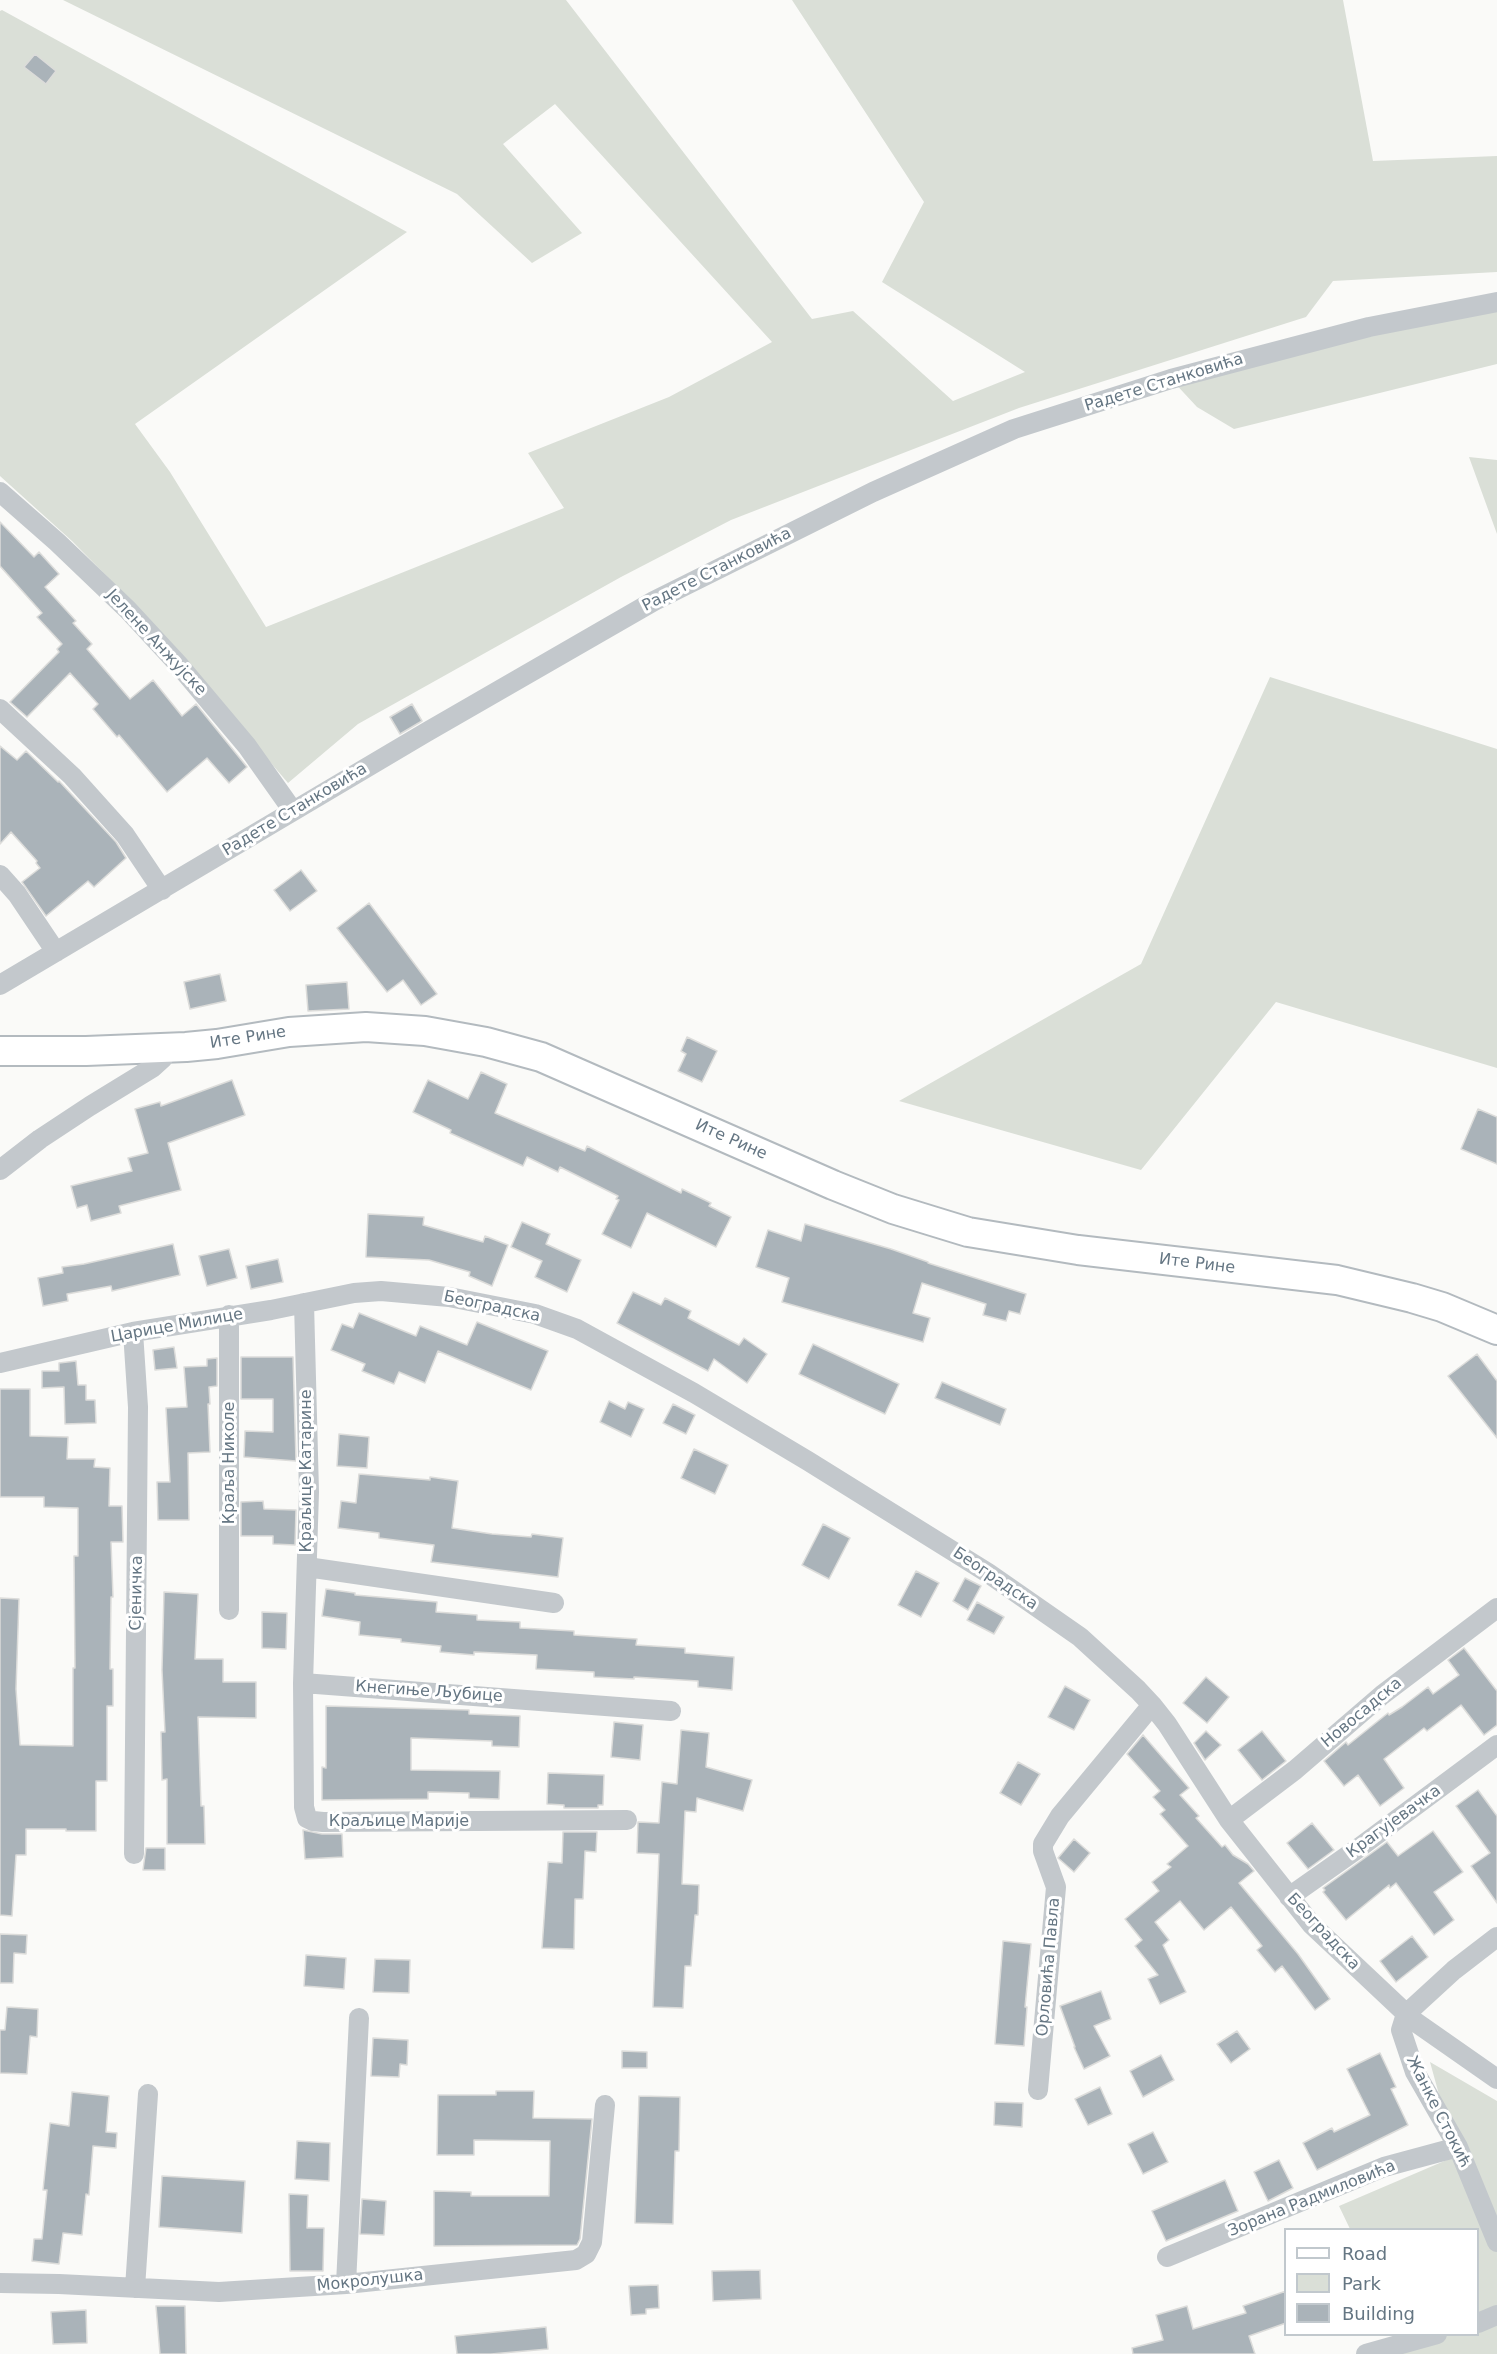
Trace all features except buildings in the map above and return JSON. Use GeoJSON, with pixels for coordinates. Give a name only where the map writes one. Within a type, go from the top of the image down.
{"type":"FeatureCollection","features":[{"type":"Feature","properties":{"kind":"street","name":"Радете Станковића"},"geometry":{"type":"LineString","coordinates":[[0,985],[654,601],[873,492],[1014,429],[1171,379],[1369,327],[1497,302]]}},
{"type":"Feature","properties":{"kind":"street","name":"Јелене Анжујске"},"geometry":{"type":"LineString","coordinates":[[0,492],[57,542],[128,610],[178,664],[247,746],[293,811]]}},
{"type":"Feature","properties":{"kind":"street"},"geometry":{"type":"LineString","coordinates":[[0,709],[72,776],[118,826],[162,890]]}},
{"type":"Feature","properties":{"kind":"street"},"geometry":{"type":"LineString","coordinates":[[0,875],[17,894],[56,952]]}},
{"type":"Feature","properties":{"kind":"street","name":"Ите Рине"},"geometry":{"type":"LineString","coordinates":[[5,1049],[86,1051],[167,1049],[217,1044],[297,1031],[366,1027],[425,1031],[486,1042],[540,1057],[893,1209],[968,1232],[1078,1250],[1337,1280],[1442,1307],[1497,1330]]}},
{"type":"Feature","properties":{"kind":"street"},"geometry":{"type":"LineString","coordinates":[[0,1170],[40,1139],[152,1068],[163,1058],[167,1049]]}},
{"type":"Feature","properties":{"kind":"street","name":"Београдска"},"geometry":{"type":"LineString","coordinates":[[354,1293],[408,1292],[450,1297],[535,1314],[577,1329],[694,1393],[988,1573],[1080,1637],[1138,1690],[1167,1724],[1229,1820],[1312,1925],[1426,2031],[1497,2079]]}},
{"type":"Feature","properties":{"kind":"street","name":"Царице Милице"},"geometry":{"type":"LineString","coordinates":[[0,1363],[132,1332],[354,1293]]}},
{"type":"Feature","properties":{"kind":"street","name":"Краљице Катарине"},"geometry":{"type":"LineString","coordinates":[[304,1303],[309,1492],[307,1567],[555,1603]]}},
{"type":"Feature","properties":{"kind":"street","name":"Краља Николе"},"geometry":{"type":"LineString","coordinates":[[229,1315],[229,1610]]}},
{"type":"Feature","properties":{"kind":"street","name":"Сјеничка"},"geometry":{"type":"LineString","coordinates":[[132,1332],[138,1407],[134,1854]]}},
{"type":"Feature","properties":{"kind":"street"},"geometry":{"type":"LineString","coordinates":[[303,1683],[307,1567]]}},
{"type":"Feature","properties":{"kind":"street","name":"Новосадска"},"geometry":{"type":"LineString","coordinates":[[1229,1820],[1295,1770],[1382,1695],[1497,1608]]}},
{"type":"Feature","properties":{"kind":"street","name":"Кнегиње Љубице"},"geometry":{"type":"LineString","coordinates":[[303,1683],[671,1711]]}},
{"type":"Feature","properties":{"kind":"street","name":"Краљице Марије"},"geometry":{"type":"LineString","coordinates":[[303,1683],[304,1812],[307,1818],[313,1821],[627,1820]]}},
{"type":"Feature","properties":{"kind":"street","name":"Орловића Павла"},"geometry":{"type":"LineString","coordinates":[[1038,2090],[1056,1887],[1043,1851],[1043,1844],[1060,1816],[1152,1705]]}},
{"type":"Feature","properties":{"kind":"street","name":"Крагујевачка"},"geometry":{"type":"LineString","coordinates":[[1289,1897],[1497,1744]]}},
{"type":"Feature","properties":{"kind":"street"},"geometry":{"type":"LineString","coordinates":[[1406,2014],[1454,1970],[1497,1937]]}},
{"type":"Feature","properties":{"kind":"street","name":"Жанке Стокић"},"geometry":{"type":"LineString","coordinates":[[1406,2014],[1401,2030],[1402,2038],[1415,2072],[1458,2146],[1497,2242]]}},
{"type":"Feature","properties":{"kind":"street"},"geometry":{"type":"LineString","coordinates":[[346,2284],[359,2018]]}},
{"type":"Feature","properties":{"kind":"street"},"geometry":{"type":"LineString","coordinates":[[135,2288],[148,2094]]}},
{"type":"Feature","properties":{"kind":"street","name":"Мокролушка"},"geometry":{"type":"LineString","coordinates":[[0,2283],[219,2292],[346,2284],[576,2260],[586,2254],[592,2242],[605,2105]]}},
{"type":"Feature","properties":{"kind":"street","name":"Зорана Радмиловића"},"geometry":{"type":"LineString","coordinates":[[1167,2257],[1384,2167],[1458,2146]]}},
{"type":"Feature","properties":{"kind":"street"},"geometry":{"type":"LineString","coordinates":[[1479,2323],[1497,2315]]}},
{"type":"Feature","properties":{"kind":"street"},"geometry":{"type":"LineString","coordinates":[[1366,2354],[1430,2336]]}},
{"type":"Feature","properties":{"kind":"green space"},"geometry":{"type":"Polygon","coordinates":[[[63,0],[566,0],[812,319],[853,311],[953,401],[1025,372],[882,282],[924,202],[792,0],[1343,0],[1373,161],[1497,156],[1497,272],[1333,281],[1306,317],[1019,408],[731,520],[621,577],[358,724],[288,783],[143,613],[72,541],[0,476],[0,11],[2,10],[407,232],[135,424],[170,472],[266,627],[564,508],[528,453],[669,397],[772,342],[555,104],[503,144],[582,233],[532,263],[457,194],[63,0]]]}},
{"type":"Feature","properties":{"kind":"green space"},"geometry":{"type":"Polygon","coordinates":[[[1497,303],[1497,364],[1234,429],[1197,407],[1171,379],[1497,303]]]}},
{"type":"Feature","properties":{"kind":"green space"},"geometry":{"type":"Polygon","coordinates":[[[1469,457],[1497,460],[1497,534],[1469,457]]]}},
{"type":"Feature","properties":{"kind":"green space"},"geometry":{"type":"Polygon","coordinates":[[[1270,677],[1497,749],[1497,1068],[1276,1002],[1141,1170],[899,1101],[1141,964],[1270,677]]]}},
{"type":"Feature","properties":{"kind":"green space"},"geometry":{"type":"Polygon","coordinates":[[[1430,2062],[1497,2101],[1497,2354],[1384,2354],[1399,2336],[1479,2336],[1479,2228],[1350,2228],[1339,2206],[1456,2156],[1430,2062]]]}}]}
